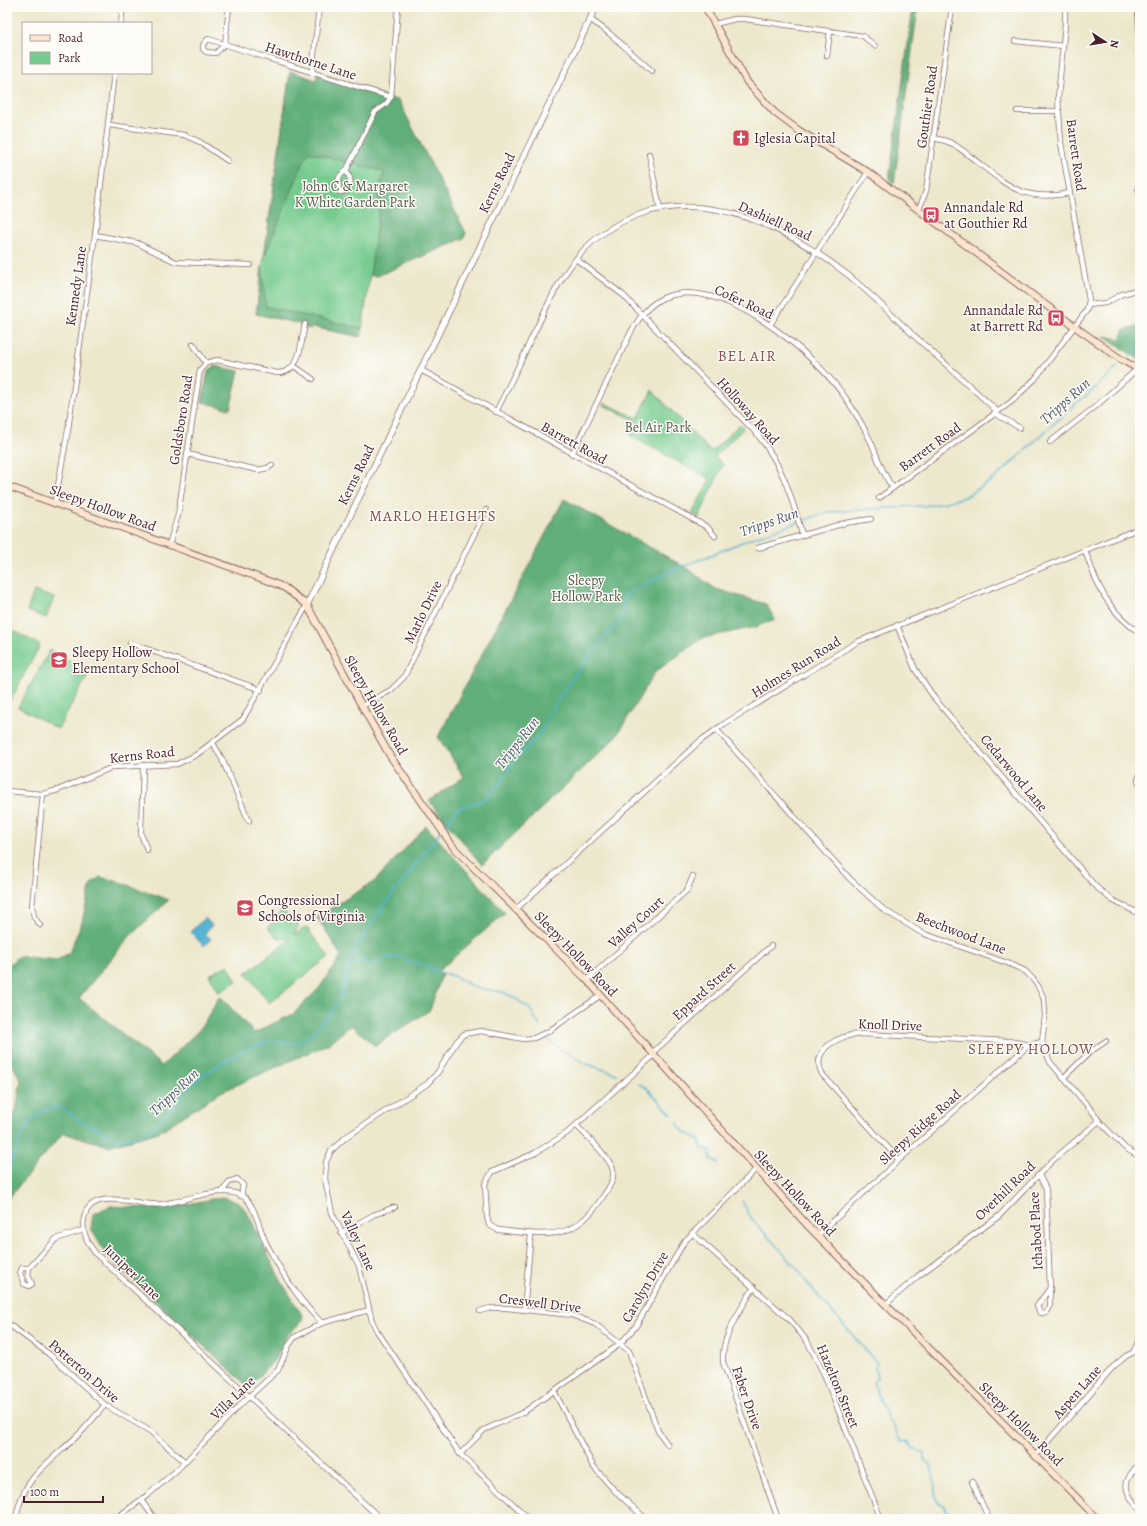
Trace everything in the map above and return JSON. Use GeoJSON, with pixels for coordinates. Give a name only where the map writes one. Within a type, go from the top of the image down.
{"type":"FeatureCollection","features":[{"type":"Feature","properties":{"kind":"main road"},"geometry":{"type":"LineString","coordinates":[[705,7],[742,74],[769,108],[798,130],[868,172],[1074,326],[1122,360],[1139,369]]}},
{"type":"Feature","properties":{"kind":"main road","name":"Sleepy Hollow Road"},"geometry":{"type":"LineString","coordinates":[[7,486],[55,502],[286,588],[307,605],[390,756],[451,844],[515,910],[587,980],[818,1236],[1098,1519]]}},
{"type":"Feature","properties":{"kind":"street"},"geometry":{"type":"LineString","coordinates":[[120,22],[123,7]]}},
{"type":"Feature","properties":{"kind":"street","name":"Hawthorne Lane"},"geometry":{"type":"LineString","coordinates":[[229,7],[224,44],[391,97]]}},
{"type":"Feature","properties":{"kind":"street"},"geometry":{"type":"LineString","coordinates":[[312,73],[319,7]]}},
{"type":"Feature","properties":{"kind":"street"},"geometry":{"type":"LineString","coordinates":[[346,170],[375,112],[386,104],[391,97],[398,7]]}},
{"type":"Feature","properties":{"kind":"street","name":"Kerns Road"},"geometry":{"type":"LineString","coordinates":[[7,791],[43,794],[58,790],[113,767],[168,765],[184,762],[213,743],[243,719],[261,690],[307,605],[596,7]]}},
{"type":"Feature","properties":{"kind":"street","name":"Gouthier Road"},"geometry":{"type":"LineString","coordinates":[[919,209],[926,191],[952,7]]}},
{"type":"Feature","properties":{"kind":"street","name":"Barrett Road"},"geometry":{"type":"LineString","coordinates":[[879,498],[995,412],[1011,402],[1035,379],[1085,313],[1088,305],[1070,193],[1062,154],[1058,111],[1063,46],[1064,7]]}},
{"type":"Feature","properties":{"kind":"street"},"geometry":{"type":"LineString","coordinates":[[1138,7],[1140,56]]}},
{"type":"Feature","properties":{"kind":"street"},"geometry":{"type":"LineString","coordinates":[[590,19],[609,33],[652,71]]}},
{"type":"Feature","properties":{"kind":"street"},"geometry":{"type":"LineString","coordinates":[[715,24],[734,19],[745,19],[862,36],[875,46]]}},
{"type":"Feature","properties":{"kind":"street"},"geometry":{"type":"LineString","coordinates":[[827,56],[830,31]]}},
{"type":"Feature","properties":{"kind":"street"},"geometry":{"type":"LineString","coordinates":[[1014,41],[1063,46]]}},
{"type":"Feature","properties":{"kind":"street","name":"Kennedy Lane"},"geometry":{"type":"LineString","coordinates":[[55,502],[68,430],[95,235],[114,74]]}},
{"type":"Feature","properties":{"kind":"street"},"geometry":{"type":"LineString","coordinates":[[1017,112],[1058,111]]}},
{"type":"Feature","properties":{"kind":"street"},"geometry":{"type":"LineString","coordinates":[[109,125],[184,134],[200,142],[228,161]]}},
{"type":"Feature","properties":{"kind":"street"},"geometry":{"type":"LineString","coordinates":[[933,138],[954,143],[991,173],[1018,191],[1046,197],[1070,193]]}},
{"type":"Feature","properties":{"kind":"street"},"geometry":{"type":"LineString","coordinates":[[649,154],[660,209]]}},
{"type":"Feature","properties":{"kind":"street"},"geometry":{"type":"LineString","coordinates":[[770,325],[868,172]]}},
{"type":"Feature","properties":{"kind":"street"},"geometry":{"type":"LineString","coordinates":[[1140,180],[1138,187],[1140,196]]}},
{"type":"Feature","properties":{"kind":"street","name":"Dashiell Road"},"geometry":{"type":"LineString","coordinates":[[496,412],[557,285],[576,258],[594,240],[616,225],[636,216],[660,209],[698,207],[725,211],[775,230],[816,252],[856,282],[995,412],[1020,428]]}},
{"type":"Feature","properties":{"kind":"street"},"geometry":{"type":"LineString","coordinates":[[95,235],[137,243],[176,262],[250,265]]}},
{"type":"Feature","properties":{"kind":"street","name":"Holloway Road"},"geometry":{"type":"LineString","coordinates":[[576,258],[616,289],[642,314],[767,446],[782,472],[801,532]]}},
{"type":"Feature","properties":{"kind":"street"},"geometry":{"type":"LineString","coordinates":[[1088,305],[1106,303],[1122,294],[1140,289]]}},
{"type":"Feature","properties":{"kind":"street","name":"Cofer Road"},"geometry":{"type":"LineString","coordinates":[[572,454],[631,332],[642,314],[663,298],[690,293],[709,296],[733,306],[770,325],[802,350],[835,384],[863,426],[887,479],[893,488]]}},
{"type":"Feature","properties":{"kind":"street"},"geometry":{"type":"LineString","coordinates":[[305,324],[294,366],[312,379]]}},
{"type":"Feature","properties":{"kind":"street"},"geometry":{"type":"LineString","coordinates":[[193,344],[206,363]]}},
{"type":"Feature","properties":{"kind":"street","name":"Goldsboro Road"},"geometry":{"type":"LineString","coordinates":[[169,545],[178,515],[200,370],[206,363],[217,360],[281,373],[290,370],[294,366]]}},
{"type":"Feature","properties":{"kind":"street"},"geometry":{"type":"LineString","coordinates":[[1050,442],[1095,407],[1139,369]]}},
{"type":"Feature","properties":{"kind":"street","name":"Barrett Road"},"geometry":{"type":"LineString","coordinates":[[421,370],[707,527],[715,536]]}},
{"type":"Feature","properties":{"kind":"street"},"geometry":{"type":"LineString","coordinates":[[187,454],[258,470],[268,468],[272,465]]}},
{"type":"Feature","properties":{"kind":"street","name":"Marlo Drive"},"geometry":{"type":"LineString","coordinates":[[362,706],[387,693],[404,677],[486,510]]}},
{"type":"Feature","properties":{"kind":"street"},"geometry":{"type":"LineString","coordinates":[[758,548],[801,532],[871,519]]}},
{"type":"Feature","properties":{"kind":"street","name":"Holmes Run Road"},"geometry":{"type":"LineString","coordinates":[[515,910],[716,729],[844,649],[897,625],[1140,528]]}},
{"type":"Feature","properties":{"kind":"street"},"geometry":{"type":"LineString","coordinates":[[1085,550],[1094,579],[1107,602],[1122,619],[1140,632]]}},
{"type":"Feature","properties":{"kind":"street","name":"Cedarwood Lane"},"geometry":{"type":"LineString","coordinates":[[897,625],[916,669],[935,699],[1095,886],[1112,900],[1140,914]]}},
{"type":"Feature","properties":{"kind":"street"},"geometry":{"type":"LineString","coordinates":[[130,642],[261,690]]}},
{"type":"Feature","properties":{"kind":"street","name":"Beechwood Lane"},"geometry":{"type":"LineString","coordinates":[[716,729],[850,879],[884,910],[922,933],[1010,964],[1025,971],[1032,978],[1038,986],[1044,999],[1045,1016],[1042,1042],[1047,1057],[1099,1121],[1125,1148],[1140,1158]]}},
{"type":"Feature","properties":{"kind":"street"},"geometry":{"type":"LineString","coordinates":[[213,743],[222,758],[249,821]]}},
{"type":"Feature","properties":{"kind":"street"},"geometry":{"type":"LineString","coordinates":[[143,765],[142,834],[147,850]]}},
{"type":"Feature","properties":{"kind":"street"},"geometry":{"type":"LineString","coordinates":[[1140,774],[1138,780],[1140,786]]}},
{"type":"Feature","properties":{"kind":"street"},"geometry":{"type":"LineString","coordinates":[[40,924],[34,917],[32,906],[43,794]]}},
{"type":"Feature","properties":{"kind":"street","name":"Valley Court"},"geometry":{"type":"LineString","coordinates":[[587,980],[687,890],[694,876]]}},
{"type":"Feature","properties":{"kind":"street","name":"Eppard Street"},"geometry":{"type":"LineString","coordinates":[[576,1125],[611,1166],[613,1175],[611,1183],[594,1211],[579,1224],[569,1230],[553,1234],[531,1234],[498,1230],[490,1225],[486,1217],[485,1184],[487,1178],[495,1170],[541,1150],[576,1125],[771,946]]}},
{"type":"Feature","properties":{"kind":"street","name":"Valley Lane"},"geometry":{"type":"LineString","coordinates":[[530,1519],[460,1454],[377,1331],[369,1310],[364,1280],[359,1266],[332,1213],[325,1179],[326,1162],[331,1151],[336,1145],[427,1084],[438,1072],[464,1034],[481,1031],[524,1039],[534,1038],[549,1031],[601,995]]}},
{"type":"Feature","properties":{"kind":"street","name":"Knoll Drive"},"geometry":{"type":"LineString","coordinates":[[899,1160],[822,1074],[819,1061],[824,1049],[842,1037],[860,1034],[1001,1040],[1029,1045]]}},
{"type":"Feature","properties":{"kind":"street"},"geometry":{"type":"LineString","coordinates":[[1063,1078],[1090,1052],[1106,1041]]}},
{"type":"Feature","properties":{"kind":"street","name":"Sleepy Ridge Road"},"geometry":{"type":"LineString","coordinates":[[818,1236],[899,1160],[1029,1045],[1042,1042]]}},
{"type":"Feature","properties":{"kind":"street","name":"Overhill Road"},"geometry":{"type":"LineString","coordinates":[[886,1304],[918,1276],[999,1216],[1063,1151],[1099,1121]]}},
{"type":"Feature","properties":{"kind":"street"},"geometry":{"type":"LineString","coordinates":[[1140,1158],[1140,1169]]}},
{"type":"Feature","properties":{"kind":"street","name":"Carolyn Drive"},"geometry":{"type":"LineString","coordinates":[[460,1454],[484,1430],[524,1412],[620,1344],[636,1326],[679,1250],[692,1233],[756,1169]]}},
{"type":"Feature","properties":{"kind":"street","name":"Ichabod Place"},"geometry":{"type":"LineString","coordinates":[[1039,1174],[1043,1179],[1046,1189],[1050,1288],[1050,1307],[1046,1313],[1040,1313],[1037,1306],[1050,1288]]}},
{"type":"Feature","properties":{"kind":"street"},"geometry":{"type":"LineString","coordinates":[[222,1192],[229,1182],[237,1179],[243,1185],[241,1196]]}},
{"type":"Feature","properties":{"kind":"street"},"geometry":{"type":"LineString","coordinates":[[29,1268],[56,1239],[83,1230],[83,1220],[87,1211],[95,1205],[108,1200],[121,1199],[146,1204],[163,1204],[222,1192],[241,1196],[250,1206],[266,1244],[292,1288],[308,1309],[322,1323]]}},
{"type":"Feature","properties":{"kind":"street"},"geometry":{"type":"LineString","coordinates":[[341,1233],[372,1215],[395,1207]]}},
{"type":"Feature","properties":{"kind":"street","name":"Juniper Lane"},"geometry":{"type":"LineString","coordinates":[[83,1230],[92,1249],[110,1268],[381,1519]]}},
{"type":"Feature","properties":{"kind":"street","name":"Hazelton Street"},"geometry":{"type":"LineString","coordinates":[[692,1233],[790,1320],[812,1350],[881,1519]]}},
{"type":"Feature","properties":{"kind":"street"},"geometry":{"type":"LineString","coordinates":[[524,1310],[531,1234]]}},
{"type":"Feature","properties":{"kind":"street","name":"Faber Drive"},"geometry":{"type":"LineString","coordinates":[[754,1287],[727,1334],[724,1346],[723,1362],[778,1519]]}},
{"type":"Feature","properties":{"kind":"street","name":"Creswell Drive"},"geometry":{"type":"LineString","coordinates":[[480,1311],[490,1308],[524,1310],[581,1317],[596,1324],[629,1351],[632,1356],[658,1431],[668,1445]]}},
{"type":"Feature","properties":{"kind":"street","name":"Villa Lane"},"geometry":{"type":"LineString","coordinates":[[114,1519],[141,1500],[185,1462],[278,1370],[292,1340],[303,1332],[322,1323],[369,1310]]}},
{"type":"Feature","properties":{"kind":"street","name":"Potterton Drive"},"geometry":{"type":"LineString","coordinates":[[7,1324],[49,1354],[104,1405],[150,1431],[185,1462]]}},
{"type":"Feature","properties":{"kind":"street"},"geometry":{"type":"LineString","coordinates":[[1134,1351],[1140,1337]]}},
{"type":"Feature","properties":{"kind":"street","name":"Aspen Lane"},"geometry":{"type":"LineString","coordinates":[[1035,1456],[1113,1367],[1134,1351],[1140,1349]]}},
{"type":"Feature","properties":{"kind":"street"},"geometry":{"type":"LineString","coordinates":[[554,1391],[593,1466],[614,1490],[646,1519]]}},
{"type":"Feature","properties":{"kind":"street"},"geometry":{"type":"LineString","coordinates":[[16,1519],[19,1501],[33,1476],[77,1436],[104,1405]]}},
{"type":"Feature","properties":{"kind":"street"},"geometry":{"type":"LineString","coordinates":[[1140,1463],[1130,1473],[1127,1485],[1128,1496],[1140,1509]]}},
{"type":"Feature","properties":{"kind":"street"},"geometry":{"type":"LineString","coordinates":[[972,1482],[989,1519]]}},
{"type":"Feature","properties":{"kind":"street"},"geometry":{"type":"LineString","coordinates":[[141,1500],[155,1519]]}},
{"type":"Feature","properties":{"kind":"green space"},"geometry":{"type":"Polygon","coordinates":[[[913,7],[918,7],[894,183],[889,179],[913,7]]]}},
{"type":"Feature","properties":{"kind":"green space","name":"John C & Margaret K White Garden Park"},"geometry":{"type":"Polygon","coordinates":[[[290,71],[316,80],[466,233],[464,238],[377,276],[370,275],[361,337],[256,314],[290,71]]]}},
{"type":"Feature","properties":{"kind":"green space"},"geometry":{"type":"Polygon","coordinates":[[[290,71],[316,81],[317,72],[399,101],[466,233],[464,238],[377,276],[370,275],[380,202],[377,194],[384,172],[308,152],[264,257],[290,71]]]}},
{"type":"Feature","properties":{"kind":"green space"},"geometry":{"type":"Polygon","coordinates":[[[262,267],[266,307],[362,328],[361,337],[312,327],[311,329],[300,326],[300,324],[256,314],[262,267]]]}},
{"type":"Feature","properties":{"kind":"green space"},"geometry":{"type":"Polygon","coordinates":[[[1140,325],[1140,360],[1104,336],[1121,339],[1123,330],[1140,325]]]}},
{"type":"Feature","properties":{"kind":"green space"},"geometry":{"type":"Polygon","coordinates":[[[215,366],[239,371],[230,409],[202,402],[208,371],[215,366]]]}},
{"type":"Feature","properties":{"kind":"green space","name":"Bel Air Park"},"geometry":{"type":"Polygon","coordinates":[[[652,390],[711,452],[740,424],[744,428],[715,456],[723,465],[699,517],[692,514],[710,479],[630,436],[637,421],[603,405],[604,403],[638,418],[652,390]]]}},
{"type":"Feature","properties":{"kind":"green space","name":"Sleepy Hollow Park"},"geometry":{"type":"Polygon","coordinates":[[[564,499],[685,567],[716,589],[766,604],[775,619],[756,627],[703,638],[655,672],[616,737],[482,865],[429,801],[464,777],[438,737],[564,499]]]}},
{"type":"Feature","properties":{"kind":"green space"},"geometry":{"type":"Polygon","coordinates":[[[34,591],[54,598],[46,618],[27,611],[34,591]]]}},
{"type":"Feature","properties":{"kind":"green space"},"geometry":{"type":"Polygon","coordinates":[[[7,627],[40,645],[11,700],[7,698],[7,627]]]}},
{"type":"Feature","properties":{"kind":"green space"},"geometry":{"type":"Polygon","coordinates":[[[50,650],[90,672],[58,729],[18,707],[50,650]]]}},
{"type":"Feature","properties":{"kind":"green space"},"geometry":{"type":"Polygon","coordinates":[[[426,826],[505,913],[437,972],[442,974],[430,1010],[375,1046],[351,1025],[330,1043],[219,1093],[159,1132],[109,1146],[63,1133],[7,1200],[7,1124],[16,1111],[21,1080],[7,1056],[7,966],[19,956],[57,960],[69,953],[82,922],[91,884],[100,877],[120,882],[169,900],[130,936],[79,998],[162,1066],[200,1029],[220,996],[254,1033],[293,1014],[320,987],[341,956],[317,917],[375,881],[426,826]]]}},
{"type":"Feature","properties":{"kind":"green space"},"geometry":{"type":"Polygon","coordinates":[[[283,908],[285,913],[299,925],[294,935],[306,927],[329,957],[269,1003],[246,973],[290,939],[277,937],[268,927],[283,908]]]}},
{"type":"Feature","properties":{"kind":"green space"},"geometry":{"type":"Polygon","coordinates":[[[228,965],[237,981],[219,992],[209,975],[228,965]]]}},
{"type":"Feature","properties":{"kind":"green space"},"geometry":{"type":"Polygon","coordinates":[[[222,1197],[239,1202],[247,1212],[280,1279],[302,1315],[303,1320],[286,1337],[274,1361],[252,1384],[246,1385],[107,1256],[91,1229],[93,1214],[110,1206],[164,1209],[222,1197]]]}},
{"type":"Feature","properties":{"kind":"water"},"geometry":{"type":"Polygon","coordinates":[[[205,918],[212,925],[205,933],[211,939],[204,946],[190,932],[205,918]]]}},
{"type":"Feature","properties":{"kind":"waterway","name":"Tripps Run"},"geometry":{"type":"LineString","coordinates":[[1130,356],[1140,348]]}},
{"type":"Feature","properties":{"kind":"waterway","name":"Tripps Run"},"geometry":{"type":"LineString","coordinates":[[443,829],[458,808],[484,800],[500,783],[513,762],[526,750],[541,731],[560,697],[574,676],[605,636],[620,622],[623,612],[624,598],[628,593],[665,574],[752,538],[828,512],[934,505],[965,497],[994,479],[1118,366]]}},
{"type":"Feature","properties":{"kind":"waterway","name":"Tripps Run"},"geometry":{"type":"LineString","coordinates":[[7,1170],[12,1162],[19,1140],[24,1131],[43,1111],[54,1107],[60,1108],[81,1121],[114,1137],[128,1138],[141,1134],[153,1127],[202,1076],[233,1057],[266,1042],[298,1043],[307,1038],[326,1018],[338,1002],[344,988],[349,961],[376,916],[440,832]]}},
{"type":"Feature","properties":{"kind":"waterway"},"geometry":{"type":"LineString","coordinates":[[348,965],[363,961],[373,965],[394,957],[403,958],[409,962],[424,964],[436,971],[456,977],[475,988],[503,992],[513,997],[530,1009],[540,1027]]}},
{"type":"Feature","properties":{"kind":"waterway"},"geometry":{"type":"LineString","coordinates":[[546,1038],[563,1051],[573,1055],[584,1063],[616,1074]]}},
{"type":"Feature","properties":{"kind":"waterway"},"geometry":{"type":"LineString","coordinates":[[639,1084],[647,1088],[672,1115]]}},
{"type":"Feature","properties":{"kind":"waterway"},"geometry":{"type":"LineString","coordinates":[[677,1122],[680,1128],[698,1139],[702,1148],[710,1151],[711,1159],[718,1163]]}},
{"type":"Feature","properties":{"kind":"waterway"},"geometry":{"type":"LineString","coordinates":[[742,1201],[752,1219],[801,1273],[806,1282],[877,1363],[875,1368],[877,1378],[873,1382],[889,1421],[892,1423],[901,1442],[908,1441],[913,1448],[924,1453],[924,1460],[931,1466],[935,1494],[938,1502],[945,1506],[945,1511],[949,1512],[952,1519]]}},
{"type":"Feature","properties":{"kind":"place","name":"Iglesia Capital"},"geometry":{"type":"Point","coordinates":[741,138]}},
{"type":"Feature","properties":{"kind":"place","name":"Annandale Rd at Gouthier Rd"},"geometry":{"type":"Point","coordinates":[931,215]}},
{"type":"Feature","properties":{"kind":"place","name":"Annandale Rd at Barrett Rd"},"geometry":{"type":"Point","coordinates":[1056,318]}},
{"type":"Feature","properties":{"kind":"place","name":"Sleepy Hollow Elementary School"},"geometry":{"type":"Point","coordinates":[59,660]}},
{"type":"Feature","properties":{"kind":"place","name":"Congressional Schools of Virginia"},"geometry":{"type":"Point","coordinates":[245,908]}},
{"type":"Feature","properties":{"kind":"district","name":"BEL AIR"},"geometry":{"type":"Point","coordinates":[747,356]}},
{"type":"Feature","properties":{"kind":"district","name":"MARLO HEIGHTS"},"geometry":{"type":"Point","coordinates":[433,516]}},
{"type":"Feature","properties":{"kind":"district","name":"SLEEPY HOLLOW"},"geometry":{"type":"Point","coordinates":[1031,1049]}}]}
